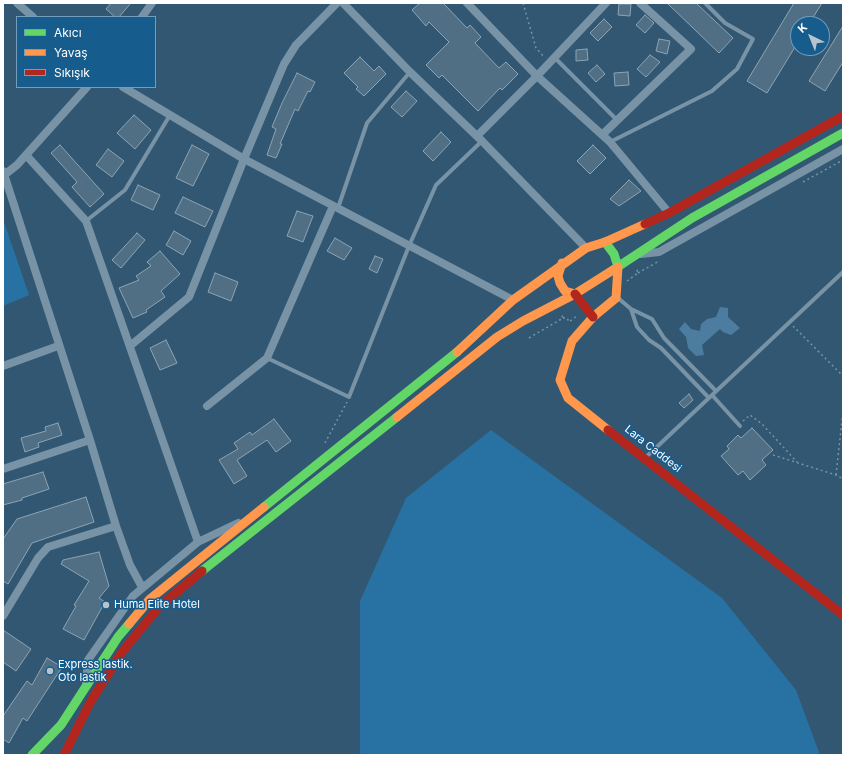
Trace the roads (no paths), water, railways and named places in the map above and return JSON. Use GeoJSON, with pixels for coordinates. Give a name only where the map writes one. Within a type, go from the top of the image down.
{"type":"FeatureCollection","features":[{"type":"Feature","properties":{"kind":"main road"},"geometry":{"type":"LineString","coordinates":[[32,755],[61,725],[118,637],[150,599],[467,344],[513,300],[586,248],[605,242],[669,213],[843,116]]}},
{"type":"Feature","properties":{"kind":"main road"},"geometry":{"type":"LineString","coordinates":[[64,755],[91,701],[122,652],[159,607],[184,585],[491,341],[523,321],[575,294],[692,218],[843,133]]}},
{"type":"Feature","properties":{"kind":"main road"},"geometry":{"type":"LineString","coordinates":[[605,242],[614,254],[618,267],[616,298]]}},
{"type":"Feature","properties":{"kind":"main road"},"geometry":{"type":"LineString","coordinates":[[562,264],[558,276],[560,283],[565,291],[575,294],[593,317]]}},
{"type":"Feature","properties":{"kind":"main road","name":"Lara Caddesi"},"geometry":{"type":"LineString","coordinates":[[616,298],[593,317],[572,340],[560,380],[568,398],[843,615]]}},
{"type":"Feature","properties":{"kind":"street"},"geometry":{"type":"LineString","coordinates":[[17,3],[32,16]]}},
{"type":"Feature","properties":{"kind":"street"},"geometry":{"type":"LineString","coordinates":[[143,16],[152,3]]}},
{"type":"Feature","properties":{"kind":"street"},"geometry":{"type":"LineString","coordinates":[[130,346],[189,297],[284,64],[296,46],[337,3]]}},
{"type":"Feature","properties":{"kind":"street"},"geometry":{"type":"LineString","coordinates":[[343,3],[410,72],[479,138],[586,248]]}},
{"type":"Feature","properties":{"kind":"street"},"geometry":{"type":"LineString","coordinates":[[468,3],[537,76],[610,142],[669,213]]}},
{"type":"Feature","properties":{"kind":"street"},"geometry":{"type":"LineString","coordinates":[[479,138],[606,3]]}},
{"type":"Feature","properties":{"kind":"street"},"geometry":{"type":"LineString","coordinates":[[602,135],[691,49],[640,3]]}},
{"type":"Feature","properties":{"kind":"street"},"geometry":{"type":"LineString","coordinates":[[86,88],[26,155],[3,174],[90,440],[116,526],[130,565],[142,587]]}},
{"type":"Feature","properties":{"kind":"street"},"geometry":{"type":"LineString","coordinates":[[125,88],[244,159],[513,300]]}},
{"type":"Feature","properties":{"kind":"street"},"geometry":{"type":"LineString","coordinates":[[636,255],[659,252],[843,149]]}},
{"type":"Feature","properties":{"kind":"street"},"geometry":{"type":"LineString","coordinates":[[26,155],[86,221],[198,542]]}},
{"type":"Feature","properties":{"kind":"street"},"geometry":{"type":"LineString","coordinates":[[207,406],[267,358],[335,207]]}},
{"type":"Feature","properties":{"kind":"street"},"geometry":{"type":"LineString","coordinates":[[3,366],[58,346]]}},
{"type":"Feature","properties":{"kind":"street"},"geometry":{"type":"LineString","coordinates":[[3,469],[90,440]]}},
{"type":"Feature","properties":{"kind":"street"},"geometry":{"type":"LineString","coordinates":[[85,688],[88,660],[133,596],[198,542],[253,516]]}},
{"type":"Feature","properties":{"kind":"street"},"geometry":{"type":"LineString","coordinates":[[3,616],[38,558],[48,547],[116,526]]}},
{"type":"Feature","properties":{"kind":"lane"},"geometry":{"type":"LineString","coordinates":[[610,142],[712,91],[737,69],[753,39],[725,23],[705,3]]}},
{"type":"Feature","properties":{"kind":"lane"},"geometry":{"type":"LineString","coordinates":[[552,60],[618,120]]}},
{"type":"Feature","properties":{"kind":"lane"},"geometry":{"type":"LineString","coordinates":[[335,207],[367,123],[410,72]]}},
{"type":"Feature","properties":{"kind":"lane"},"geometry":{"type":"LineString","coordinates":[[86,221],[125,190],[170,115]]}},
{"type":"Feature","properties":{"kind":"lane"},"geometry":{"type":"LineString","coordinates":[[267,358],[349,397],[409,246],[436,185],[479,138]]}},
{"type":"Feature","properties":{"kind":"lane"},"geometry":{"type":"LineString","coordinates":[[645,458],[843,272]]}},
{"type":"Feature","properties":{"kind":"lane"},"geometry":{"type":"LineString","coordinates":[[616,298],[631,309],[652,319],[664,338],[716,391]]}},
{"type":"Feature","properties":{"kind":"lane"},"geometry":{"type":"LineString","coordinates":[[631,309],[637,327],[649,340],[661,348],[711,396],[739,426]]}},
{"type":"Feature","properties":{"kind":"place","name":"Huma Elite Hotel"},"geometry":{"type":"Point","coordinates":[106,605]}},
{"type":"Feature","properties":{"kind":"place","name":"Express lastik. Oto lastik"},"geometry":{"type":"Point","coordinates":[50,671]}}]}
